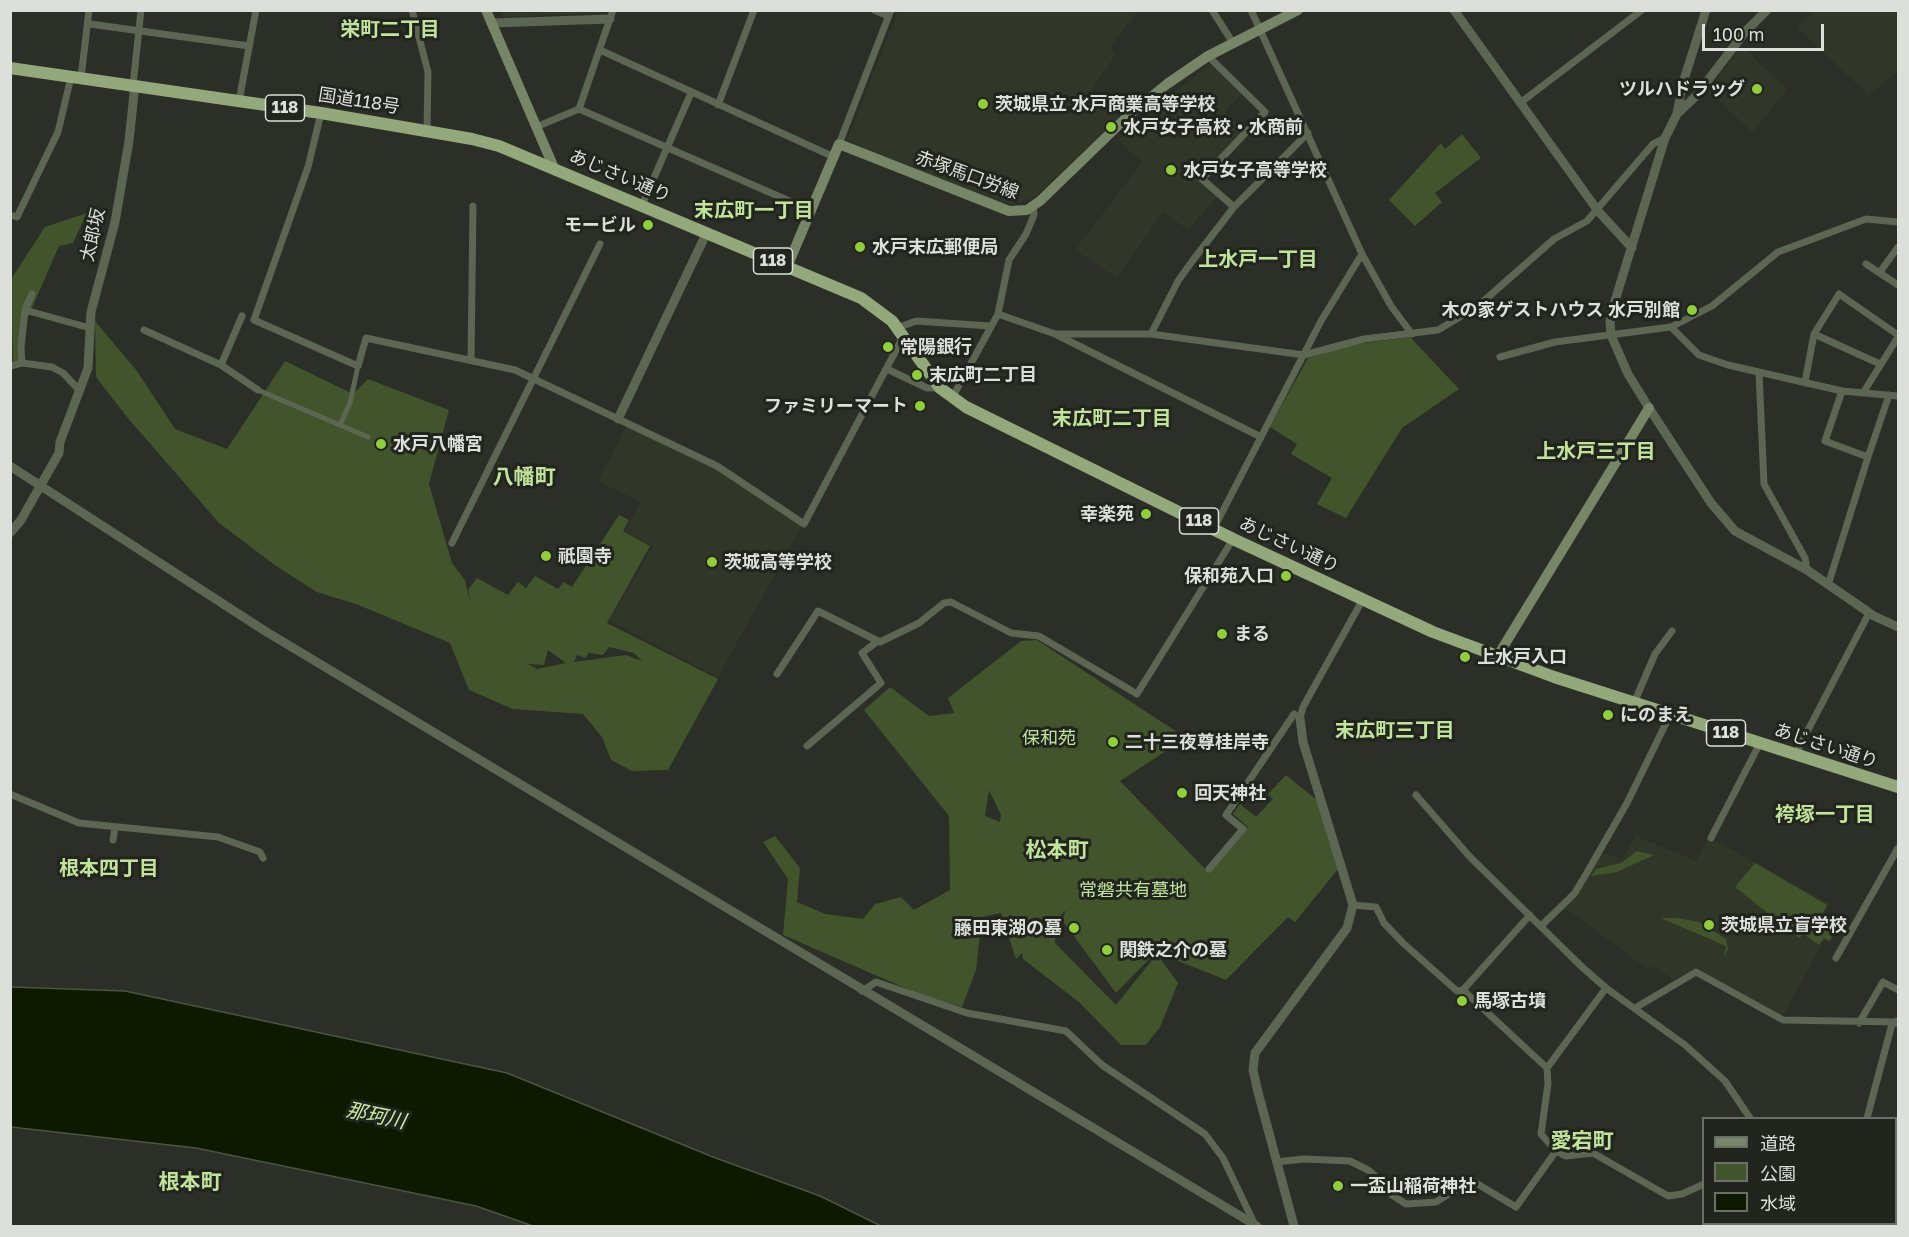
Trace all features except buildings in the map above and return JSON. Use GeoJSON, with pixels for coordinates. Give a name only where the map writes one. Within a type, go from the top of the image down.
{"type":"FeatureCollection","features":[{"type":"Feature","properties":{"kind":"highway","name":"国道118号"},"geometry":{"type":"LineString","coordinates":[[10,68],[427,130],[499,146],[554,168]]}},
{"type":"Feature","properties":{"kind":"highway","name":"あじさい通り"},"geometry":{"type":"LineString","coordinates":[[554,168],[861,298],[879,310],[900,333],[940,388],[952,398],[1233,539],[1363,600],[1433,632],[1497,657],[1670,715],[1899,787]]}},
{"type":"Feature","properties":{"kind":"main road"},"geometry":{"type":"LineString","coordinates":[[486,10],[554,168]]}},
{"type":"Feature","properties":{"kind":"main road","name":"赤塚馬口労線"},"geometry":{"type":"LineString","coordinates":[[839,144],[1009,211],[1020,212],[1033,207],[1129,115],[1167,84],[1208,56],[1298,10]]}},
{"type":"Feature","properties":{"kind":"main road"},"geometry":{"type":"LineString","coordinates":[[787,267],[839,144]]}},
{"type":"Feature","properties":{"kind":"main road"},"geometry":{"type":"LineString","coordinates":[[1497,657],[1649,408]]}},
{"type":"Feature","properties":{"kind":"street"},"geometry":{"type":"LineString","coordinates":[[10,215],[17,217],[58,132],[90,24],[89,10]]}},
{"type":"Feature","properties":{"kind":"street"},"geometry":{"type":"LineString","coordinates":[[133,86],[141,10]]}},
{"type":"Feature","properties":{"kind":"street"},"geometry":{"type":"LineString","coordinates":[[239,101],[256,10]]}},
{"type":"Feature","properties":{"kind":"street"},"geometry":{"type":"LineString","coordinates":[[412,10],[428,72],[427,130]]}},
{"type":"Feature","properties":{"kind":"street"},"geometry":{"type":"LineString","coordinates":[[718,105],[754,10]]}},
{"type":"Feature","properties":{"kind":"street"},"geometry":{"type":"LineString","coordinates":[[839,144],[889,13],[874,10]]}},
{"type":"Feature","properties":{"kind":"street"},"geometry":{"type":"LineString","coordinates":[[1212,10],[1233,43]]}},
{"type":"Feature","properties":{"kind":"street"},"geometry":{"type":"LineString","coordinates":[[1251,10],[1362,254],[1391,306],[1412,334]]}},
{"type":"Feature","properties":{"kind":"street"},"geometry":{"type":"LineString","coordinates":[[1454,10],[1598,211],[1632,248]]}},
{"type":"Feature","properties":{"kind":"street"},"geometry":{"type":"LineString","coordinates":[[1520,104],[1642,10]]}},
{"type":"Feature","properties":{"kind":"street"},"geometry":{"type":"LineString","coordinates":[[1706,10],[1682,86],[1677,114],[1665,138],[1614,304],[1610,321],[1611,335],[1628,374],[1649,408],[1711,503],[1735,531],[1807,570],[1869,613],[1899,627]]}},
{"type":"Feature","properties":{"kind":"street"},"geometry":{"type":"LineString","coordinates":[[1677,114],[1695,96],[1745,33],[1767,10]]}},
{"type":"Feature","properties":{"kind":"street"},"geometry":{"type":"LineString","coordinates":[[492,23],[611,15],[579,109]]}},
{"type":"Feature","properties":{"kind":"street"},"geometry":{"type":"LineString","coordinates":[[90,24],[249,46]]}},
{"type":"Feature","properties":{"kind":"street"},"geometry":{"type":"LineString","coordinates":[[600,50],[834,157]]}},
{"type":"Feature","properties":{"kind":"street"},"geometry":{"type":"LineString","coordinates":[[1208,56],[1265,112],[1202,179],[1234,207]]}},
{"type":"Feature","properties":{"kind":"street","name":"太郎坂"},"geometry":{"type":"LineString","coordinates":[[10,534],[42,485],[59,453],[60,442],[88,368],[91,312],[115,222],[129,141],[135,93],[133,86]]}},
{"type":"Feature","properties":{"kind":"street"},"geometry":{"type":"LineString","coordinates":[[642,205],[691,93]]}},
{"type":"Feature","properties":{"kind":"street"},"geometry":{"type":"LineString","coordinates":[[536,127],[579,109],[810,210]]}},
{"type":"Feature","properties":{"kind":"street"},"geometry":{"type":"LineString","coordinates":[[321,113],[308,167],[254,320],[358,366]]}},
{"type":"Feature","properties":{"kind":"street"},"geometry":{"type":"LineString","coordinates":[[1152,334],[1178,280],[1234,207],[1308,133]]}},
{"type":"Feature","properties":{"kind":"street"},"geometry":{"type":"LineString","coordinates":[[1055,334],[1152,334],[1304,355],[1364,339],[1438,330],[1478,306],[1530,258],[1598,211],[1653,144],[1665,138]]}},
{"type":"Feature","properties":{"kind":"street"},"geometry":{"type":"LineString","coordinates":[[471,360],[473,206]]}},
{"type":"Feature","properties":{"kind":"street"},"geometry":{"type":"LineString","coordinates":[[952,398],[998,314],[1009,260],[1026,234],[1034,215],[1033,207]]}},
{"type":"Feature","properties":{"kind":"street"},"geometry":{"type":"LineString","coordinates":[[1500,357],[1555,342],[1600,334],[1611,335],[1671,327],[1712,306],[1778,252],[1866,219],[1899,222]]}},
{"type":"Feature","properties":{"kind":"street"},"geometry":{"type":"LineString","coordinates":[[618,419],[707,232]]}},
{"type":"Feature","properties":{"kind":"street"},"geometry":{"type":"LineString","coordinates":[[452,543],[534,376],[571,308],[600,244]]}},
{"type":"Feature","properties":{"kind":"street"},"geometry":{"type":"LineString","coordinates":[[1880,272],[1899,247]]}},
{"type":"Feature","properties":{"kind":"street"},"geometry":{"type":"LineString","coordinates":[[1214,528],[1346,277],[1362,254]]}},
{"type":"Feature","properties":{"kind":"street"},"geometry":{"type":"LineString","coordinates":[[1866,264],[1899,285]]}},
{"type":"Feature","properties":{"kind":"street"},"geometry":{"type":"LineString","coordinates":[[22,363],[21,348],[25,310],[32,294]]}},
{"type":"Feature","properties":{"kind":"street"},"geometry":{"type":"LineString","coordinates":[[1805,382],[1814,334],[1839,294],[1899,336],[1863,393]]}},
{"type":"Feature","properties":{"kind":"street"},"geometry":{"type":"LineString","coordinates":[[25,310],[90,328]]}},
{"type":"Feature","properties":{"kind":"street"},"geometry":{"type":"LineString","coordinates":[[998,314],[1055,334],[1261,437]]}},
{"type":"Feature","properties":{"kind":"street"},"geometry":{"type":"LineString","coordinates":[[221,365],[243,316]]}},
{"type":"Feature","properties":{"kind":"street"},"geometry":{"type":"LineString","coordinates":[[340,424],[350,403],[366,338],[471,360],[534,376],[540,382],[717,466],[804,524],[887,369],[900,333],[916,321],[990,326]]}},
{"type":"Feature","properties":{"kind":"street"},"geometry":{"type":"LineString","coordinates":[[1671,327],[1699,355],[1759,372],[1842,390],[1899,396]]}},
{"type":"Feature","properties":{"kind":"street"},"geometry":{"type":"LineString","coordinates":[[144,330],[221,365],[258,390],[368,437]]}},
{"type":"Feature","properties":{"kind":"street"},"geometry":{"type":"LineString","coordinates":[[1814,334],[1880,364]]}},
{"type":"Feature","properties":{"kind":"street"},"geometry":{"type":"LineString","coordinates":[[10,366],[22,363],[52,367],[63,373],[80,391]]}},
{"type":"Feature","properties":{"kind":"street"},"geometry":{"type":"LineString","coordinates":[[887,369],[927,388],[940,388]]}},
{"type":"Feature","properties":{"kind":"street"},"geometry":{"type":"LineString","coordinates":[[1759,372],[1764,484],[1805,558],[1807,570]]}},
{"type":"Feature","properties":{"kind":"street"},"geometry":{"type":"LineString","coordinates":[[1842,390],[1825,441],[1868,457]]}},
{"type":"Feature","properties":{"kind":"street"},"geometry":{"type":"LineString","coordinates":[[1828,585],[1889,395]]}},
{"type":"Feature","properties":{"kind":"street"},"geometry":{"type":"LineString","coordinates":[[10,466],[247,619],[1256,1226]]}},
{"type":"Feature","properties":{"kind":"street"},"geometry":{"type":"LineString","coordinates":[[807,747],[881,683],[862,653],[878,641],[919,623],[944,603],[951,602],[1011,633],[1039,636],[1137,694],[1233,539]]}},
{"type":"Feature","properties":{"kind":"street"},"geometry":{"type":"LineString","coordinates":[[1209,868],[1243,829],[1226,815],[1297,716],[1363,600]]}},
{"type":"Feature","properties":{"kind":"street"},"geometry":{"type":"LineString","coordinates":[[777,674],[818,611],[878,641]]}},
{"type":"Feature","properties":{"kind":"street"},"geometry":{"type":"LineString","coordinates":[[1795,755],[1869,613]]}},
{"type":"Feature","properties":{"kind":"street"},"geometry":{"type":"LineString","coordinates":[[1634,703],[1655,654],[1672,631]]}},
{"type":"Feature","properties":{"kind":"street"},"geometry":{"type":"LineString","coordinates":[[1541,926],[1574,894],[1627,803],[1670,715]]}},
{"type":"Feature","properties":{"kind":"street"},"geometry":{"type":"LineString","coordinates":[[1294,1227],[1257,1092],[1253,1070],[1255,1053],[1347,928],[1353,904],[1297,716]]}},
{"type":"Feature","properties":{"kind":"street"},"geometry":{"type":"LineString","coordinates":[[1711,838],[1760,743]]}},
{"type":"Feature","properties":{"kind":"street"},"geometry":{"type":"LineString","coordinates":[[10,794],[79,823],[218,837],[260,852],[263,858]]}},
{"type":"Feature","properties":{"kind":"street"},"geometry":{"type":"LineString","coordinates":[[1416,795],[1470,857],[1606,988],[1685,1045],[1725,1082],[1750,1117]]}},
{"type":"Feature","properties":{"kind":"street"},"geometry":{"type":"LineString","coordinates":[[113,840],[115,827]]}},
{"type":"Feature","properties":{"kind":"street"},"geometry":{"type":"LineString","coordinates":[[1836,958],[1899,848]]}},
{"type":"Feature","properties":{"kind":"street"},"geometry":{"type":"LineString","coordinates":[[1353,904],[1376,907],[1384,923],[1403,943],[1457,991],[1463,990],[1530,915]]}},
{"type":"Feature","properties":{"kind":"street"},"geometry":{"type":"LineString","coordinates":[[1635,1008],[1696,972],[1783,1020],[1896,1023],[1868,1117]]}},
{"type":"Feature","properties":{"kind":"street"},"geometry":{"type":"LineString","coordinates":[[862,991],[876,982],[967,1013],[1066,1031],[1102,1065],[1205,1134],[1223,1158],[1256,1226]]}},
{"type":"Feature","properties":{"kind":"street"},"geometry":{"type":"LineString","coordinates":[[1859,1023],[1883,982],[1899,990]]}},
{"type":"Feature","properties":{"kind":"street"},"geometry":{"type":"LineString","coordinates":[[1606,988],[1547,1068],[1548,1084],[1541,1134],[1556,1151],[1566,1156],[1593,1153],[1668,1196],[1682,1194],[1702,1185]]}},
{"type":"Feature","properties":{"kind":"street"},"geometry":{"type":"LineString","coordinates":[[1463,990],[1547,1068]]}},
{"type":"Feature","properties":{"kind":"street"},"geometry":{"type":"LineString","coordinates":[[1276,1162],[1304,1159],[1350,1161],[1368,1170],[1384,1183],[1392,1195],[1406,1204],[1436,1202],[1471,1180],[1516,1207],[1556,1151]]}},
{"type":"Feature","properties":{"kind":"shaded area"},"geometry":{"type":"Polygon","coordinates":[[[500,11],[607,11],[606,13],[503,17],[500,11]]]}},
{"type":"Feature","properties":{"kind":"shaded area","name":"茨城県立 水戸商業高等学校"},"geometry":{"type":"Polygon","coordinates":[[[898,11],[1138,11],[1110,48],[1116,54],[1091,91],[1119,117],[1035,197],[1014,204],[989,199],[847,140],[898,11]]]}},
{"type":"Feature","properties":{"kind":"shaded area"},"geometry":{"type":"Polygon","coordinates":[[[1814,11],[1898,11],[1898,71],[1868,95],[1797,27],[1814,11]]]}},
{"type":"Feature","properties":{"kind":"shaded area"},"geometry":{"type":"Polygon","coordinates":[[[1740,48],[1746,50],[1787,89],[1753,133],[1709,91],[1740,48]]]}},
{"type":"Feature","properties":{"kind":"shaded area","name":"水戸女子高等学校"},"geometry":{"type":"Polygon","coordinates":[[[1212,64],[1243,93],[1225,111],[1244,131],[1199,179],[1218,196],[1188,230],[1163,212],[1117,278],[1075,250],[1142,162],[1118,140],[1150,109],[1212,64]]]}},
{"type":"Feature","properties":{"kind":"shaded area","name":"茨城高等学校"},"geometry":{"type":"Polygon","coordinates":[[[627,425],[716,469],[802,526],[718,677],[609,621],[653,547],[625,530],[641,502],[598,481],[627,425]]]}},
{"type":"Feature","properties":{"kind":"shaded area","name":"茨城県立盲学校"},"geometry":{"type":"Polygon","coordinates":[[[1636,836],[1696,861],[1709,837],[1830,904],[1821,920],[1838,929],[1830,943],[1824,940],[1783,1016],[1696,968],[1674,980],[1654,966],[1649,970],[1565,908],[1576,895],[1602,852],[1621,860],[1636,836]]]}},
{"type":"Feature","properties":{"kind":"green space"},"geometry":{"type":"Polygon","coordinates":[[[1462,134],[1481,158],[1435,193],[1442,202],[1415,226],[1389,200],[1441,143],[1445,149],[1462,134]]]}},
{"type":"Feature","properties":{"kind":"green space"},"geometry":{"type":"Polygon","coordinates":[[[87,213],[73,243],[59,246],[20,335],[21,362],[13,364],[11,279],[45,227],[87,213]]]}},
{"type":"Feature","properties":{"kind":"green space"},"geometry":{"type":"Polygon","coordinates":[[[95,321],[137,371],[175,429],[227,449],[285,361],[353,394],[368,379],[449,410],[429,484],[452,563],[465,580],[471,606],[468,590],[477,578],[508,595],[518,582],[526,588],[535,576],[558,589],[564,582],[572,587],[619,515],[629,520],[623,531],[650,546],[607,623],[718,679],[668,770],[632,771],[611,760],[602,737],[583,714],[513,709],[469,690],[450,643],[356,604],[317,592],[276,566],[219,523],[127,417],[96,377],[95,321]],[[609,647],[603,655],[589,653],[585,658],[577,655],[574,662],[626,655],[642,661],[634,653],[609,647]],[[548,650],[544,665],[528,664],[537,669],[566,663],[548,650]]]}},
{"type":"Feature","properties":{"kind":"green space"},"geometry":{"type":"Polygon","coordinates":[[[1410,337],[1459,389],[1402,428],[1346,518],[1317,504],[1332,478],[1291,454],[1297,444],[1270,427],[1308,358],[1350,345],[1410,337]]]}},
{"type":"Feature","properties":{"kind":"green space"},"geometry":{"type":"Polygon","coordinates":[[[1037,640],[1186,738],[1120,781],[1208,872],[1248,827],[1233,814],[1240,804],[1256,817],[1273,799],[1268,794],[1286,775],[1318,801],[1339,868],[1295,922],[1288,917],[1226,980],[1156,952],[1116,993],[1062,920],[1066,910],[1056,920],[1055,943],[1116,1005],[1157,954],[1178,983],[1160,1027],[1146,1045],[1121,1045],[1080,1003],[1023,959],[1022,953],[1016,959],[1001,913],[982,917],[976,970],[962,1007],[919,994],[783,935],[788,879],[763,842],[775,836],[800,868],[797,902],[825,914],[863,919],[875,904],[901,897],[914,910],[950,890],[949,816],[864,710],[890,687],[929,716],[954,713],[948,698],[1021,641],[1037,640]],[[989,790],[985,816],[1000,822],[1001,815],[989,790]]]}},
{"type":"Feature","properties":{"kind":"green space"},"geometry":{"type":"Polygon","coordinates":[[[1637,851],[1654,855],[1617,872],[1591,876],[1596,869],[1621,863],[1637,851]]]}},
{"type":"Feature","properties":{"kind":"green space"},"geometry":{"type":"Polygon","coordinates":[[[1755,863],[1827,905],[1819,920],[1836,929],[1829,941],[1824,938],[1819,945],[1804,934],[1799,938],[1735,887],[1755,863]]]}},
{"type":"Feature","properties":{"kind":"green space"},"geometry":{"type":"Polygon","coordinates":[[[1661,918],[1699,922],[1726,939],[1728,948],[1724,958],[1726,946],[1661,918]]]}},
{"type":"Feature","properties":{"kind":"water","name":"那珂川"},"geometry":{"type":"Polygon","coordinates":[[[11,987],[125,991],[507,1073],[713,1157],[820,1196],[881,1226],[533,1226],[476,1206],[196,1148],[11,1127],[11,987]]]}},
{"type":"Feature","properties":{"kind":"place","name":"ツルハドラッグ"},"geometry":{"type":"Point","coordinates":[1757,89]}},
{"type":"Feature","properties":{"kind":"place","name":"茨城県立 水戸商業高等学校"},"geometry":{"type":"Point","coordinates":[983,104]}},
{"type":"Feature","properties":{"kind":"place","name":"水戸女子高校・水商前"},"geometry":{"type":"Point","coordinates":[1111,127]}},
{"type":"Feature","properties":{"kind":"place","name":"水戸女子高等学校"},"geometry":{"type":"Point","coordinates":[1171,170]}},
{"type":"Feature","properties":{"kind":"place","name":"モービル"},"geometry":{"type":"Point","coordinates":[648,225]}},
{"type":"Feature","properties":{"kind":"place","name":"水戸末広郵便局"},"geometry":{"type":"Point","coordinates":[860,247]}},
{"type":"Feature","properties":{"kind":"place","name":"木の家ゲストハウス 水戸別館"},"geometry":{"type":"Point","coordinates":[1692,310]}},
{"type":"Feature","properties":{"kind":"place","name":"常陽銀行"},"geometry":{"type":"Point","coordinates":[888,347]}},
{"type":"Feature","properties":{"kind":"place","name":"末広町二丁目"},"geometry":{"type":"Point","coordinates":[917,375]}},
{"type":"Feature","properties":{"kind":"place","name":"ファミリーマート"},"geometry":{"type":"Point","coordinates":[920,406]}},
{"type":"Feature","properties":{"kind":"place","name":"水戸八幡宮"},"geometry":{"type":"Point","coordinates":[381,444]}},
{"type":"Feature","properties":{"kind":"place","name":"幸楽苑"},"geometry":{"type":"Point","coordinates":[1146,514]}},
{"type":"Feature","properties":{"kind":"place","name":"祇園寺"},"geometry":{"type":"Point","coordinates":[546,556]}},
{"type":"Feature","properties":{"kind":"place","name":"茨城高等学校"},"geometry":{"type":"Point","coordinates":[712,562]}},
{"type":"Feature","properties":{"kind":"place","name":"保和苑入口"},"geometry":{"type":"Point","coordinates":[1286,576]}},
{"type":"Feature","properties":{"kind":"place","name":"まる"},"geometry":{"type":"Point","coordinates":[1222,634]}},
{"type":"Feature","properties":{"kind":"place","name":"上水戸入口"},"geometry":{"type":"Point","coordinates":[1465,657]}},
{"type":"Feature","properties":{"kind":"place","name":"にのまえ"},"geometry":{"type":"Point","coordinates":[1608,715]}},
{"type":"Feature","properties":{"kind":"place","name":"二十三夜尊桂岸寺"},"geometry":{"type":"Point","coordinates":[1113,742]}},
{"type":"Feature","properties":{"kind":"place","name":"回天神社"},"geometry":{"type":"Point","coordinates":[1182,793]}},
{"type":"Feature","properties":{"kind":"place","name":"茨城県立盲学校"},"geometry":{"type":"Point","coordinates":[1709,925]}},
{"type":"Feature","properties":{"kind":"place","name":"藤田東湖の墓"},"geometry":{"type":"Point","coordinates":[1074,928]}},
{"type":"Feature","properties":{"kind":"place","name":"関鉄之介の墓"},"geometry":{"type":"Point","coordinates":[1107,950]}},
{"type":"Feature","properties":{"kind":"place","name":"馬塚古墳"},"geometry":{"type":"Point","coordinates":[1462,1001]}},
{"type":"Feature","properties":{"kind":"place","name":"一盃山稲荷神社"},"geometry":{"type":"Point","coordinates":[1338,1186]}},
{"type":"Feature","properties":{"kind":"district","name":"栄町二丁目"},"geometry":{"type":"Point","coordinates":[390,30]}},
{"type":"Feature","properties":{"kind":"district","name":"末広町一丁目"},"geometry":{"type":"Point","coordinates":[754,211]}},
{"type":"Feature","properties":{"kind":"district","name":"上水戸一丁目"},"geometry":{"type":"Point","coordinates":[1258,260]}},
{"type":"Feature","properties":{"kind":"district","name":"末広町二丁目"},"geometry":{"type":"Point","coordinates":[1112,419]}},
{"type":"Feature","properties":{"kind":"district","name":"上水戸三丁目"},"geometry":{"type":"Point","coordinates":[1596,452]}},
{"type":"Feature","properties":{"kind":"district","name":"八幡町"},"geometry":{"type":"Point","coordinates":[524,477]}},
{"type":"Feature","properties":{"kind":"district","name":"末広町三丁目"},"geometry":{"type":"Point","coordinates":[1395,731]}},
{"type":"Feature","properties":{"kind":"district","name":"袴塚一丁目"},"geometry":{"type":"Point","coordinates":[1825,815]}},
{"type":"Feature","properties":{"kind":"district","name":"松本町"},"geometry":{"type":"Point","coordinates":[1057,850]}},
{"type":"Feature","properties":{"kind":"district","name":"根本四丁目"},"geometry":{"type":"Point","coordinates":[109,869]}},
{"type":"Feature","properties":{"kind":"district","name":"愛宕町"},"geometry":{"type":"Point","coordinates":[1582,1141]}},
{"type":"Feature","properties":{"kind":"district","name":"根本町"},"geometry":{"type":"Point","coordinates":[190,1182]}},
{"type":"Feature","properties":{"kind":"park label","name":"保和苑"},"geometry":{"type":"Point","coordinates":[1049,738]}},
{"type":"Feature","properties":{"kind":"park label","name":"常磐共有墓地"},"geometry":{"type":"Point","coordinates":[1133,890]}}]}
